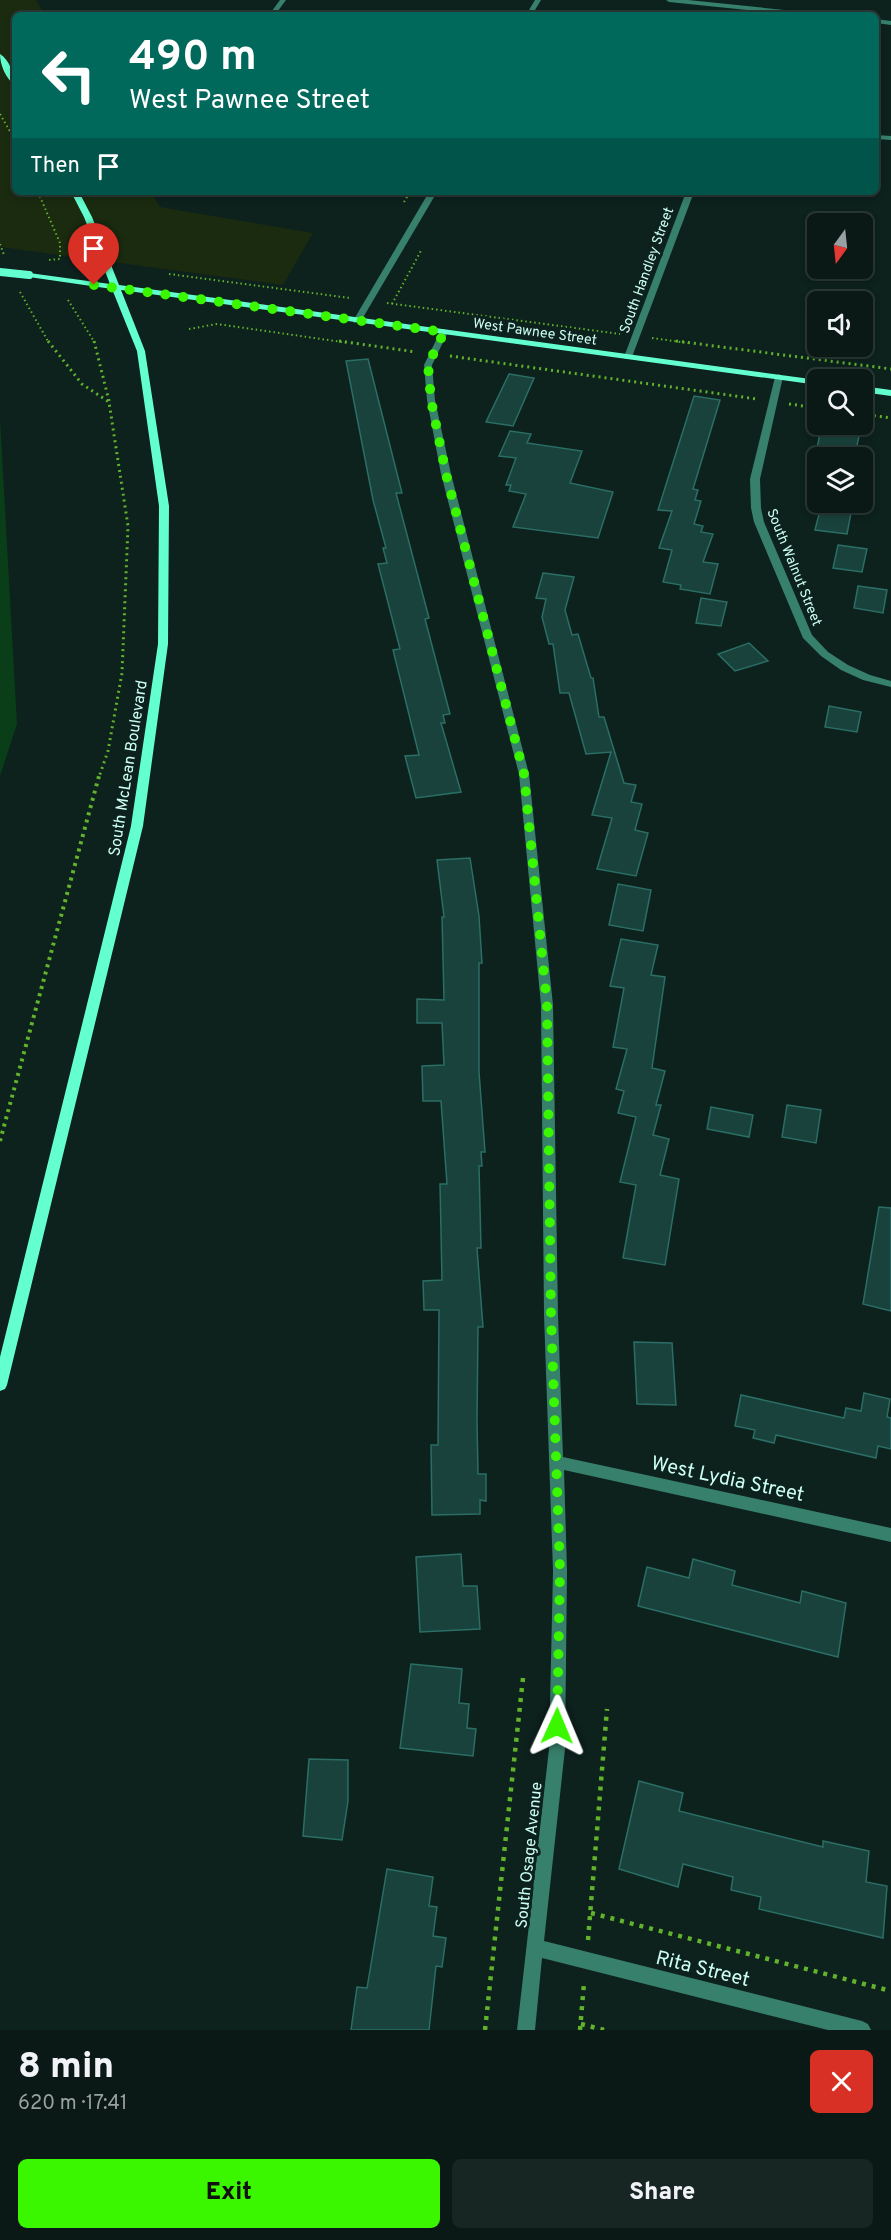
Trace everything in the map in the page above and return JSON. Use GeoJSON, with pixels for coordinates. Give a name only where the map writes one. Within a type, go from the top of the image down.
{"type":"FeatureCollection","features":[{"type":"Feature","properties":{"kind":"main road"},"geometry":{"type":"LineString","coordinates":[[0,56],[12,78]]}},
{"type":"Feature","properties":{"kind":"main road","name":"South McLean Boulevard"},"geometry":{"type":"LineString","coordinates":[[0,1385],[137,826],[163,644],[165,506],[141,351],[88,217],[77,195]]}},
{"type":"Feature","properties":{"kind":"main road","name":"West Pawnee Street"},"geometry":{"type":"LineString","coordinates":[[0,272],[807,381]]}},
{"type":"Feature","properties":{"kind":"main road"},"geometry":{"type":"LineString","coordinates":[[873,391],[891,393]]}},
{"type":"Feature","properties":{"kind":"street"},"geometry":{"type":"LineString","coordinates":[[669,0],[785,12]]}},
{"type":"Feature","properties":{"kind":"street"},"geometry":{"type":"LineString","coordinates":[[357,321],[431,195]]}},
{"type":"Feature","properties":{"kind":"street","name":"South Handley Street"},"geometry":{"type":"LineString","coordinates":[[628,357],[689,195]]}},
{"type":"Feature","properties":{"kind":"street","name":"South Osage Avenue"},"geometry":{"type":"LineString","coordinates":[[444,332],[428,365],[431,400],[446,474],[524,774],[547,1005],[551,1315],[560,1570],[557,1749],[526,2030]]}},
{"type":"Feature","properties":{"kind":"street","name":"South Walnut Street"},"geometry":{"type":"LineString","coordinates":[[779,377],[755,479],[759,522],[807,636],[815,646],[854,673],[891,684]]}},
{"type":"Feature","properties":{"kind":"street","name":"West Lydia Street"},"geometry":{"type":"LineString","coordinates":[[556,1462],[891,1535]]}},
{"type":"Feature","properties":{"kind":"street","name":"Rita Street"},"geometry":{"type":"LineString","coordinates":[[534,1947],[862,2030]]}},
{"type":"Feature","properties":{"kind":"path"},"geometry":{"type":"LineString","coordinates":[[0,114],[12,135]]}},
{"type":"Feature","properties":{"kind":"path"},"geometry":{"type":"LineString","coordinates":[[38,261],[60,259],[60,243],[39,195]]}},
{"type":"Feature","properties":{"kind":"path"},"geometry":{"type":"LineString","coordinates":[[0,244],[9,264]]}},
{"type":"Feature","properties":{"kind":"path"},"geometry":{"type":"LineString","coordinates":[[169,274],[891,369]]}},
{"type":"Feature","properties":{"kind":"path"},"geometry":{"type":"LineString","coordinates":[[17,285],[30,312],[75,376],[97,397],[109,402]]}},
{"type":"Feature","properties":{"kind":"path"},"geometry":{"type":"LineString","coordinates":[[0,1141],[90,802],[108,751],[122,673],[128,526],[109,402],[94,340],[68,300]]}},
{"type":"Feature","properties":{"kind":"path"},"geometry":{"type":"LineString","coordinates":[[189,329],[217,324],[807,407]]}},
{"type":"Feature","properties":{"kind":"path"},"geometry":{"type":"LineString","coordinates":[[873,416],[891,418]]}},
{"type":"Feature","properties":{"kind":"path"},"geometry":{"type":"LineString","coordinates":[[485,2030],[523,1678]]}},
{"type":"Feature","properties":{"kind":"path"},"geometry":{"type":"LineString","coordinates":[[604,2030],[580,2027],[607,1709]]}},
{"type":"Feature","properties":{"kind":"path"},"geometry":{"type":"LineString","coordinates":[[591,1913],[891,1991]]}},
{"type":"Feature","properties":{"kind":"shaded area"},"geometry":{"type":"Polygon","coordinates":[[[0,0],[36,0],[43,12],[12,12],[12,195],[153,195],[160,207],[313,233],[283,285],[0,247],[0,0]]]}},
{"type":"Feature","properties":{"kind":"shaded area"},"geometry":{"type":"Polygon","coordinates":[[[0,419],[17,724],[0,776],[0,419]]]}},
{"type":"Feature","properties":{"kind":"building"},"geometry":{"type":"Polygon","coordinates":[[[368,359],[402,493],[396,493],[429,618],[425,619],[450,714],[443,715],[445,723],[441,723],[461,792],[416,798],[405,756],[419,755],[393,650],[400,649],[378,564],[387,563],[383,548],[386,548],[373,500],[346,361],[368,359]]]}},
{"type":"Feature","properties":{"kind":"building"},"geometry":{"type":"Polygon","coordinates":[[[509,374],[534,378],[513,426],[486,422],[509,374]]]}},
{"type":"Feature","properties":{"kind":"building"},"geometry":{"type":"Polygon","coordinates":[[[694,396],[720,400],[693,489],[698,490],[695,500],[701,501],[694,524],[703,526],[701,532],[713,534],[703,562],[718,564],[710,594],[680,589],[681,585],[663,582],[672,550],[659,548],[672,511],[658,510],[694,396]]]}},
{"type":"Feature","properties":{"kind":"building"},"geometry":{"type":"Polygon","coordinates":[[[510,431],[531,434],[527,443],[582,451],[570,483],[613,492],[598,538],[513,527],[526,494],[509,491],[511,485],[506,485],[516,458],[499,456],[510,431]]]}},
{"type":"Feature","properties":{"kind":"building"},"geometry":{"type":"Polygon","coordinates":[[[820,435],[859,435],[857,447],[817,447],[820,435]]]}},
{"type":"Feature","properties":{"kind":"building"},"geometry":{"type":"Polygon","coordinates":[[[819,513],[851,513],[847,534],[815,530],[819,513]]]}},
{"type":"Feature","properties":{"kind":"building"},"geometry":{"type":"Polygon","coordinates":[[[838,545],[867,549],[862,572],[833,568],[838,545]]]}},
{"type":"Feature","properties":{"kind":"building"},"geometry":{"type":"Polygon","coordinates":[[[543,573],[574,577],[565,610],[572,635],[578,634],[591,678],[593,678],[599,717],[604,717],[624,783],[636,785],[631,802],[642,804],[635,830],[648,833],[636,876],[597,869],[612,818],[592,815],[611,752],[586,754],[569,693],[560,693],[553,644],[549,644],[542,617],[546,599],[536,598],[543,573]]]}},
{"type":"Feature","properties":{"kind":"building"},"geometry":{"type":"Polygon","coordinates":[[[858,586],[887,590],[883,613],[854,608],[858,586]]]}},
{"type":"Feature","properties":{"kind":"building"},"geometry":{"type":"Polygon","coordinates":[[[701,598],[727,602],[721,626],[696,623],[701,598]]]}},
{"type":"Feature","properties":{"kind":"building"},"geometry":{"type":"Polygon","coordinates":[[[749,643],[768,661],[735,671],[718,654],[749,643]]]}},
{"type":"Feature","properties":{"kind":"building"},"geometry":{"type":"Polygon","coordinates":[[[829,706],[861,712],[857,732],[825,727],[829,706]]]}},
{"type":"Feature","properties":{"kind":"building"},"geometry":{"type":"Polygon","coordinates":[[[470,858],[479,916],[482,963],[479,963],[479,1072],[485,1152],[481,1152],[482,1166],[479,1166],[481,1248],[477,1248],[483,1327],[478,1327],[477,1421],[478,1474],[486,1474],[486,1501],[480,1500],[480,1514],[432,1515],[431,1445],[438,1445],[439,1310],[424,1310],[423,1281],[442,1280],[440,1184],[447,1184],[441,1101],[423,1101],[422,1066],[444,1065],[442,1023],[417,1023],[417,999],[444,1000],[442,917],[444,917],[437,860],[470,858]]]}},
{"type":"Feature","properties":{"kind":"building"},"geometry":{"type":"Polygon","coordinates":[[[618,884],[651,890],[643,931],[609,925],[618,884]]]}},
{"type":"Feature","properties":{"kind":"building"},"geometry":{"type":"Polygon","coordinates":[[[621,939],[658,945],[651,975],[665,977],[652,1068],[665,1071],[656,1105],[661,1105],[653,1135],[669,1139],[660,1175],[679,1179],[665,1265],[623,1258],[636,1185],[620,1182],[636,1117],[618,1113],[624,1091],[616,1089],[627,1049],[613,1047],[624,988],[610,986],[621,939]]]}},
{"type":"Feature","properties":{"kind":"building"},"geometry":{"type":"Polygon","coordinates":[[[787,1105],[821,1110],[816,1143],[782,1137],[787,1105]]]}},
{"type":"Feature","properties":{"kind":"building"},"geometry":{"type":"Polygon","coordinates":[[[711,1107],[753,1115],[749,1137],[707,1129],[711,1107]]]}},
{"type":"Feature","properties":{"kind":"building"},"geometry":{"type":"Polygon","coordinates":[[[879,1207],[891,1208],[891,1311],[863,1304],[879,1207]]]}},
{"type":"Feature","properties":{"kind":"building"},"geometry":{"type":"Polygon","coordinates":[[[634,1342],[672,1343],[676,1405],[637,1404],[634,1342]]]}},
{"type":"Feature","properties":{"kind":"building"},"geometry":{"type":"Polygon","coordinates":[[[864,1393],[890,1399],[887,1417],[891,1418],[891,1449],[878,1446],[876,1458],[776,1435],[774,1443],[753,1438],[755,1430],[735,1426],[741,1395],[844,1418],[846,1408],[861,1411],[864,1393]]]}},
{"type":"Feature","properties":{"kind":"building"},"geometry":{"type":"Polygon","coordinates":[[[461,1554],[463,1586],[477,1586],[480,1629],[420,1632],[416,1557],[461,1554]]]}},
{"type":"Feature","properties":{"kind":"building"},"geometry":{"type":"Polygon","coordinates":[[[693,1559],[735,1571],[732,1585],[800,1603],[802,1591],[846,1603],[838,1657],[638,1606],[647,1567],[689,1578],[693,1559]]]}},
{"type":"Feature","properties":{"kind":"building"},"geometry":{"type":"Polygon","coordinates":[[[411,1664],[462,1669],[459,1703],[469,1704],[467,1728],[476,1729],[473,1756],[400,1748],[411,1664]]]}},
{"type":"Feature","properties":{"kind":"building"},"geometry":{"type":"Polygon","coordinates":[[[309,1759],[348,1760],[348,1801],[342,1840],[303,1836],[309,1759]]]}},
{"type":"Feature","properties":{"kind":"building"},"geometry":{"type":"Polygon","coordinates":[[[639,1781],[683,1793],[679,1811],[823,1847],[823,1841],[869,1851],[866,1882],[887,1886],[883,1938],[759,1909],[761,1897],[731,1890],[733,1877],[683,1864],[678,1887],[619,1869],[639,1781]]]}},
{"type":"Feature","properties":{"kind":"building"},"geometry":{"type":"Polygon","coordinates":[[[387,1869],[433,1877],[429,1906],[437,1907],[433,1936],[446,1938],[442,1967],[436,1966],[429,2030],[351,2030],[357,1987],[367,1988],[387,1869]]]}},
{"type":"Feature","properties":{"kind":"route"},"geometry":{"type":"LineString","coordinates":[[94,285],[444,332],[428,365],[431,400],[446,474],[524,774],[547,1005],[551,1315],[560,1570],[557,1726]]}}]}
